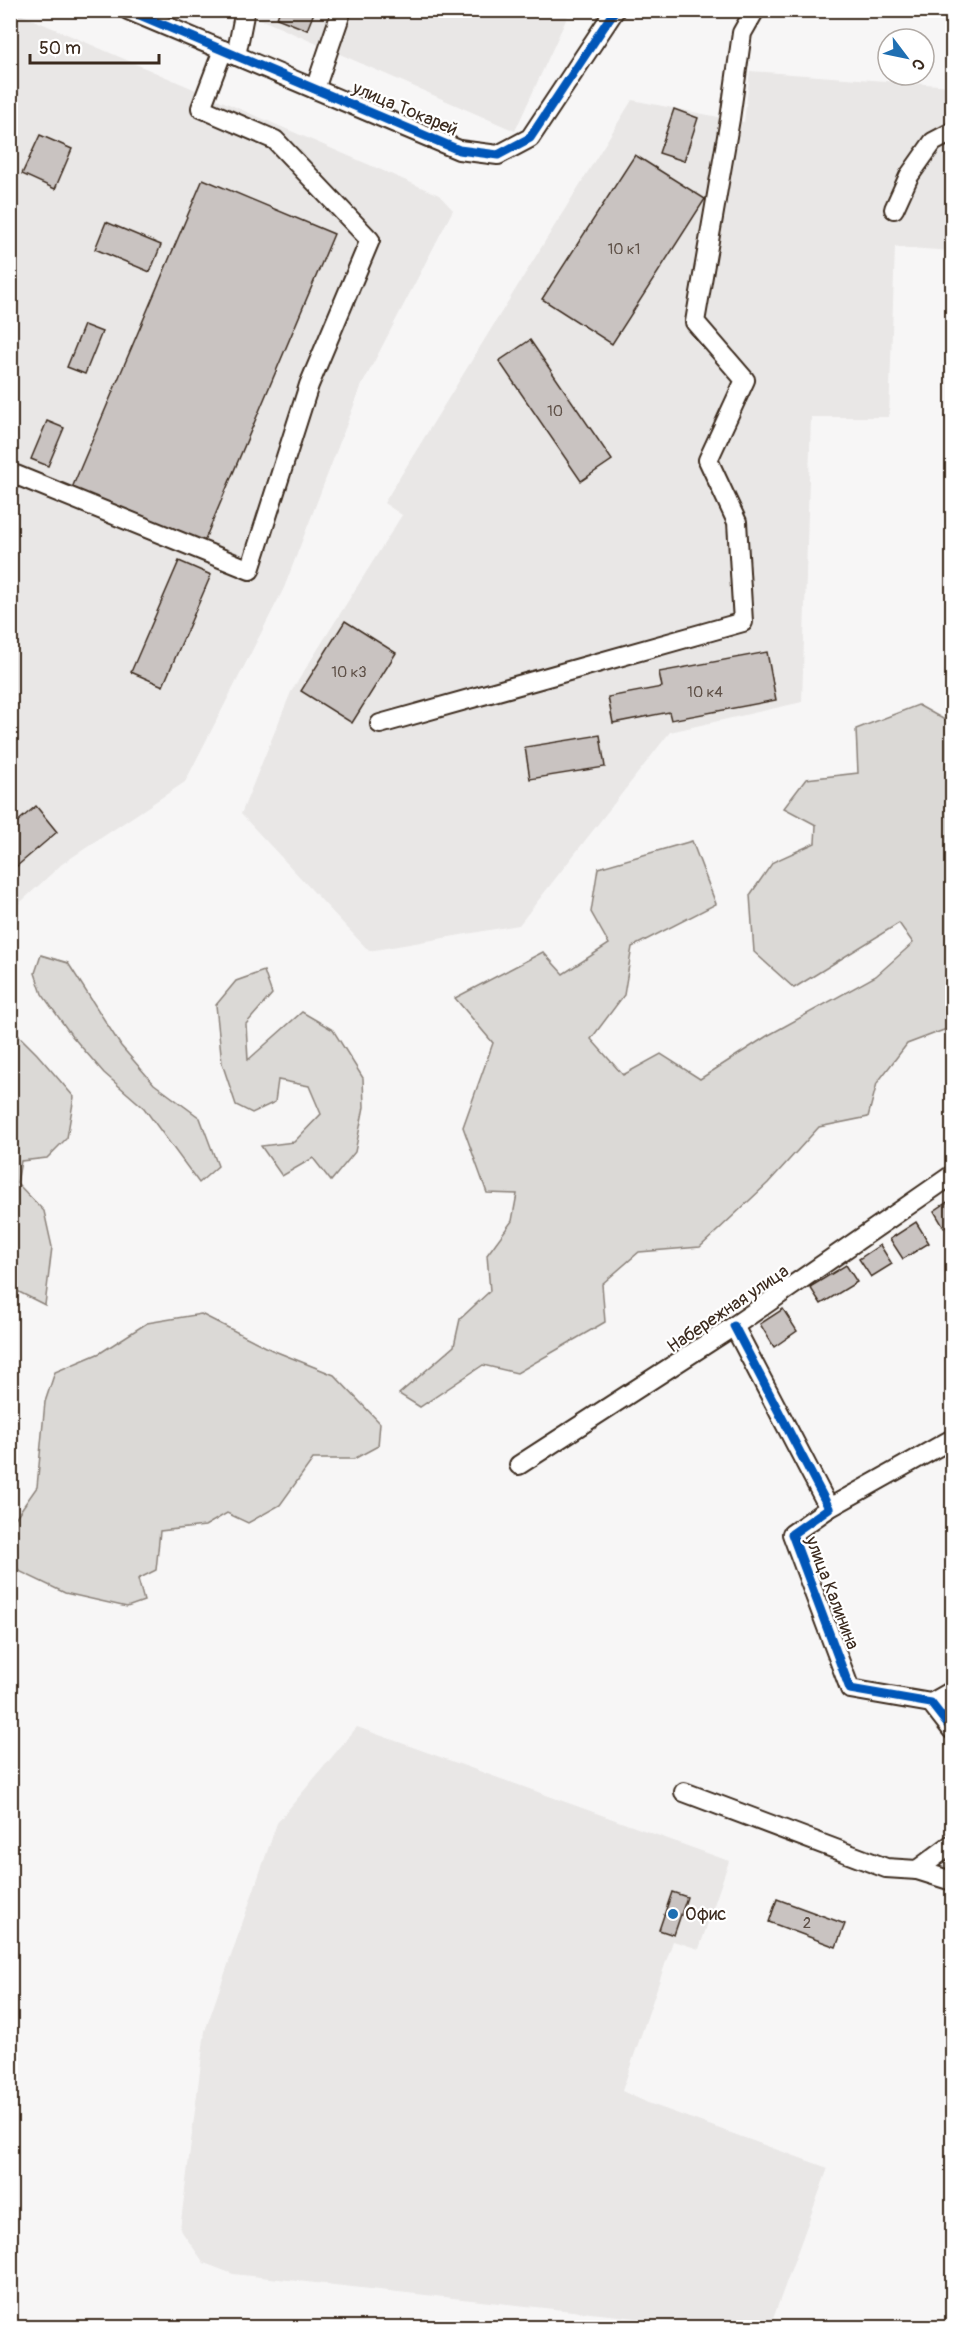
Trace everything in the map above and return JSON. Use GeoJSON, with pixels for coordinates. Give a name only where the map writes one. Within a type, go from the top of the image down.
{"type":"FeatureCollection","features":[{"type":"Feature","properties":{"kind":"street","name":"улица Токарей"},"geometry":{"type":"LineString","coordinates":[[128,10],[459,150],[498,155],[530,138],[615,10]]}},
{"type":"Feature","properties":{"kind":"street"},"geometry":{"type":"LineString","coordinates":[[16,475],[250,570],[309,385],[370,240],[275,140],[201,108],[230,53],[245,10]]}},
{"type":"Feature","properties":{"kind":"street"},"geometry":{"type":"LineString","coordinates":[[315,89],[342,10]]}},
{"type":"Feature","properties":{"kind":"street"},"geometry":{"type":"LineString","coordinates":[[380,724],[743,622],[737,522],[708,460],[745,380],[695,322],[730,119],[742,33],[755,10]]}},
{"type":"Feature","properties":{"kind":"street"},"geometry":{"type":"LineString","coordinates":[[894,209],[909,176],[933,142],[952,132]]}},
{"type":"Feature","properties":{"kind":"street","name":"Набережная улица"},"geometry":{"type":"LineString","coordinates":[[519,1465],[734,1326],[952,1175]]}},
{"type":"Feature","properties":{"kind":"street","name":"улица Калинина"},"geometry":{"type":"LineString","coordinates":[[734,1326],[830,1508],[792,1534],[850,1689],[931,1703]]}},
{"type":"Feature","properties":{"kind":"street"},"geometry":{"type":"LineString","coordinates":[[830,1508],[952,1439]]}},
{"type":"Feature","properties":{"kind":"street"},"geometry":{"type":"LineString","coordinates":[[952,1690],[931,1703],[952,1730]]}},
{"type":"Feature","properties":{"kind":"street"},"geometry":{"type":"LineString","coordinates":[[684,1792],[886,1868],[917,1870],[952,1881]]}},
{"type":"Feature","properties":{"kind":"street"},"geometry":{"type":"LineString","coordinates":[[917,1870],[952,1844]]}},
{"type":"Feature","properties":{"kind":"shaded area"},"geometry":{"type":"Polygon","coordinates":[[[11,10],[439,195],[453,210],[361,387],[284,588],[185,782],[62,864],[11,911],[11,10]]]}},
{"type":"Feature","properties":{"kind":"shaded area"},"geometry":{"type":"Polygon","coordinates":[[[242,11],[570,11],[515,131],[242,11]]]}},
{"type":"Feature","properties":{"kind":"shaded area"},"geometry":{"type":"Polygon","coordinates":[[[750,71],[876,80],[876,87],[952,86],[952,251],[895,247],[889,417],[811,417],[802,702],[670,732],[519,925],[369,951],[241,814],[291,692],[402,515],[384,503],[632,100],[744,122],[750,71]]]}},
{"type":"Feature","properties":{"kind":"shaded area"},"geometry":{"type":"Polygon","coordinates":[[[918,705],[952,724],[952,1027],[907,1044],[877,1083],[868,1117],[819,1127],[768,1183],[700,1247],[639,1252],[602,1284],[605,1322],[517,1373],[483,1365],[420,1407],[399,1394],[454,1346],[460,1319],[490,1291],[487,1255],[512,1221],[517,1194],[487,1193],[463,1127],[493,1043],[455,998],[543,952],[563,974],[609,944],[591,912],[598,868],[692,841],[716,904],[632,947],[624,995],[591,1039],[623,1075],[661,1054],[700,1079],[767,1036],[876,976],[913,943],[899,923],[794,988],[754,952],[750,895],[773,862],[815,843],[816,825],[784,808],[806,779],[858,773],[856,729],[918,705]]]}},
{"type":"Feature","properties":{"kind":"shaded area"},"geometry":{"type":"Polygon","coordinates":[[[41,955],[68,963],[121,1046],[154,1084],[200,1118],[218,1166],[199,1183],[144,1108],[104,1073],[72,1036],[42,994],[35,973],[41,955]]]}},
{"type":"Feature","properties":{"kind":"shaded area"},"geometry":{"type":"Polygon","coordinates":[[[264,971],[272,994],[246,1024],[248,1060],[302,1012],[333,1030],[363,1078],[364,1107],[355,1152],[331,1181],[313,1158],[282,1176],[261,1146],[294,1142],[321,1114],[309,1086],[278,1080],[275,1102],[252,1113],[236,1105],[222,1063],[216,1005],[236,981],[264,971]]]}},
{"type":"Feature","properties":{"kind":"shaded area"},"geometry":{"type":"Polygon","coordinates":[[[11,1028],[74,1097],[67,1138],[47,1158],[21,1161],[17,1183],[44,1211],[52,1247],[45,1305],[11,1288],[11,1028]]]}},
{"type":"Feature","properties":{"kind":"shaded area"},"geometry":{"type":"Polygon","coordinates":[[[201,1314],[272,1350],[334,1375],[380,1423],[378,1446],[354,1459],[313,1459],[280,1505],[248,1523],[227,1513],[205,1526],[160,1531],[156,1570],[138,1579],[144,1601],[127,1607],[65,1593],[21,1572],[11,1562],[11,1524],[37,1487],[45,1402],[55,1372],[100,1353],[147,1323],[201,1314]]]}},
{"type":"Feature","properties":{"kind":"shaded area"},"geometry":{"type":"Polygon","coordinates":[[[357,1727],[729,1861],[699,1949],[673,1941],[622,2091],[648,2103],[828,2168],[770,2327],[719,2327],[233,2274],[204,2263],[180,2229],[205,2031],[277,1823],[357,1727]]]}},
{"type":"Feature","properties":{"kind":"building"},"geometry":{"type":"Polygon","coordinates":[[[280,10],[315,10],[307,30],[277,18],[280,10]]]}},
{"type":"Feature","properties":{"kind":"building"},"geometry":{"type":"Polygon","coordinates":[[[674,109],[698,118],[684,161],[659,153],[674,109]]]}},
{"type":"Feature","properties":{"kind":"building"},"geometry":{"type":"Polygon","coordinates":[[[40,135],[72,149],[55,189],[22,174],[40,135]]]}},
{"type":"Feature","properties":{"kind":"building"},"geometry":{"type":"Polygon","coordinates":[[[635,155],[705,199],[612,344],[542,299],[635,155]]]}},
{"type":"Feature","properties":{"kind":"building"},"geometry":{"type":"Polygon","coordinates":[[[203,179],[334,234],[203,544],[72,488],[203,179]]]}},
{"type":"Feature","properties":{"kind":"building"},"geometry":{"type":"Polygon","coordinates":[[[106,222],[161,245],[150,272],[95,249],[106,222]]]}},
{"type":"Feature","properties":{"kind":"building"},"geometry":{"type":"Polygon","coordinates":[[[84,325],[102,332],[85,374],[67,367],[84,325]]]}},
{"type":"Feature","properties":{"kind":"building"},"geometry":{"type":"Polygon","coordinates":[[[530,340],[612,460],[581,481],[499,361],[530,340]]]}},
{"type":"Feature","properties":{"kind":"building"},"geometry":{"type":"Polygon","coordinates":[[[47,421],[64,428],[48,466],[31,459],[47,421]]]}},
{"type":"Feature","properties":{"kind":"building"},"geometry":{"type":"Polygon","coordinates":[[[179,561],[211,575],[163,686],[131,672],[179,561]]]}},
{"type":"Feature","properties":{"kind":"building"},"geometry":{"type":"Polygon","coordinates":[[[345,621],[396,653],[352,723],[301,691],[345,621]]]}},
{"type":"Feature","properties":{"kind":"building"},"geometry":{"type":"Polygon","coordinates":[[[767,652],[776,700],[671,720],[669,712],[613,723],[608,697],[662,687],[659,672],[767,652]]]}},
{"type":"Feature","properties":{"kind":"building"},"geometry":{"type":"Polygon","coordinates":[[[600,735],[605,767],[530,779],[525,747],[600,735]]]}},
{"type":"Feature","properties":{"kind":"building"},"geometry":{"type":"Polygon","coordinates":[[[36,806],[57,832],[10,872],[10,828],[36,806]]]}},
{"type":"Feature","properties":{"kind":"building"},"geometry":{"type":"Polygon","coordinates":[[[952,1199],[952,1222],[944,1228],[934,1211],[952,1199]]]}},
{"type":"Feature","properties":{"kind":"building"},"geometry":{"type":"Polygon","coordinates":[[[916,1222],[929,1243],[903,1259],[890,1239],[916,1222]]]}},
{"type":"Feature","properties":{"kind":"building"},"geometry":{"type":"Polygon","coordinates":[[[880,1245],[892,1264],[871,1277],[859,1259],[880,1245]]]}},
{"type":"Feature","properties":{"kind":"building"},"geometry":{"type":"Polygon","coordinates":[[[846,1265],[857,1282],[821,1304],[810,1287],[846,1265]]]}},
{"type":"Feature","properties":{"kind":"building"},"geometry":{"type":"Polygon","coordinates":[[[783,1309],[797,1331],[774,1347],[760,1324],[783,1309]]]}},
{"type":"Feature","properties":{"kind":"building","name":"Офис"},"geometry":{"type":"Polygon","coordinates":[[[672,1892],[687,1897],[674,1935],[659,1930],[672,1892]]]}},
{"type":"Feature","properties":{"kind":"building"},"geometry":{"type":"Polygon","coordinates":[[[777,1899],[845,1924],[836,1947],[769,1922],[777,1899]]]}},
{"type":"Feature","properties":{"kind":"cycle path"},"geometry":{"type":"LineString","coordinates":[[128,10],[459,150],[498,155],[530,138],[615,10]]}},
{"type":"Feature","properties":{"kind":"cycle path"},"geometry":{"type":"LineString","coordinates":[[734,1326],[829,1508],[792,1534],[850,1689],[931,1703],[952,1730]]}},
{"type":"Feature","properties":{"kind":"place","name":"Офис"},"geometry":{"type":"Point","coordinates":[673,1914]}}]}
